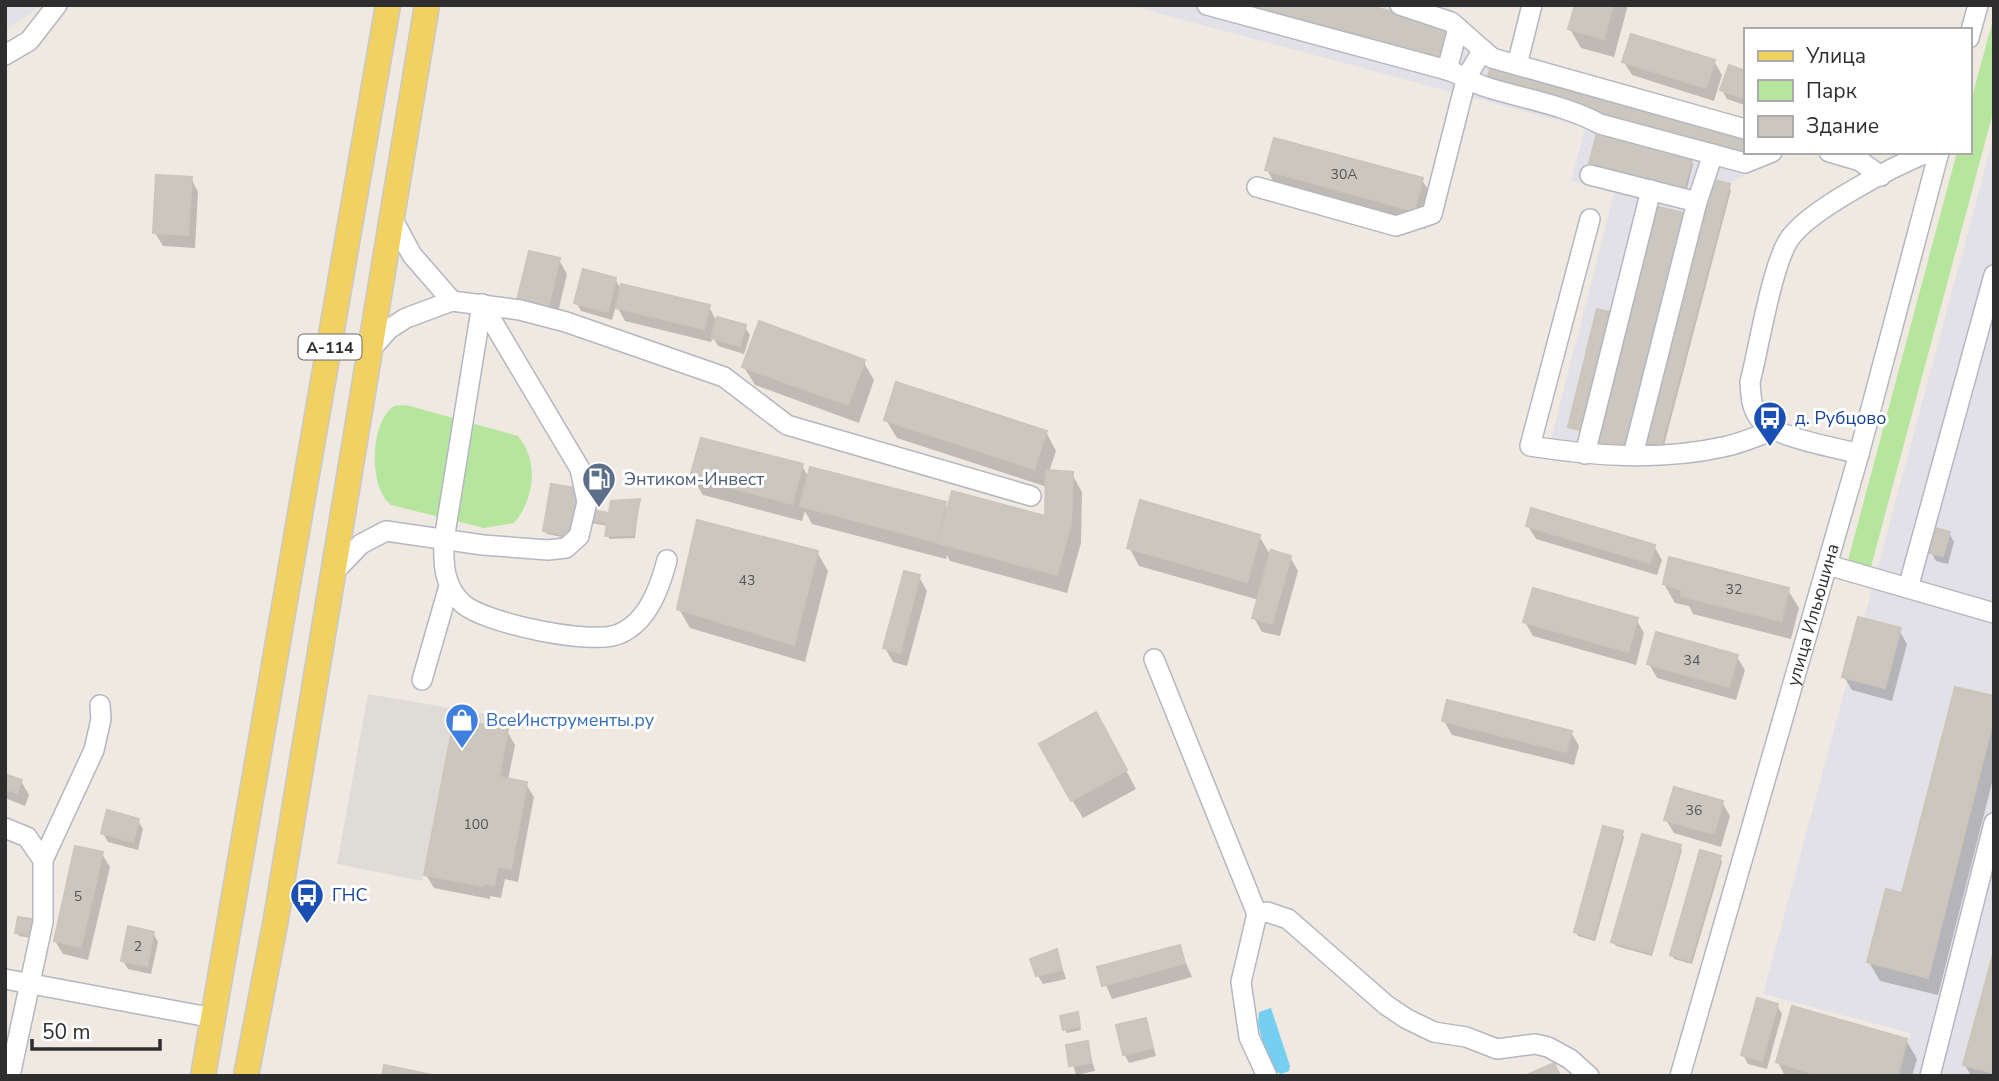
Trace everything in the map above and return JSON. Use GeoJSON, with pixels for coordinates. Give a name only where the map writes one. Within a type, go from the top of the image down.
{"type":"FeatureCollection","features":[{"type":"Feature","properties":{"kind":"main road","name":"А-114"},"geometry":{"type":"LineString","coordinates":[[203,1076],[388,5]]}},
{"type":"Feature","properties":{"kind":"main road","name":"А-114"},"geometry":{"type":"LineString","coordinates":[[246,1076],[276,919],[428,5]]}},
{"type":"Feature","properties":{"kind":"street"},"geometry":{"type":"LineString","coordinates":[[5,55],[29,41],[57,5]]}},
{"type":"Feature","properties":{"kind":"street"},"geometry":{"type":"LineString","coordinates":[[1207,5],[1447,69],[1467,76],[1482,86],[1583,114],[1601,124],[1745,163],[1767,154]]}},
{"type":"Feature","properties":{"kind":"street"},"geometry":{"type":"LineString","coordinates":[[1400,5],[1433,14],[1458,28],[1492,58],[1744,129]]}},
{"type":"Feature","properties":{"kind":"street"},"geometry":{"type":"LineString","coordinates":[[1517,65],[1532,5]]}},
{"type":"Feature","properties":{"kind":"street"},"geometry":{"type":"LineString","coordinates":[[1971,31],[1978,5]]}},
{"type":"Feature","properties":{"kind":"street"},"geometry":{"type":"LineString","coordinates":[[1447,69],[1458,28]]}},
{"type":"Feature","properties":{"kind":"street"},"geometry":{"type":"LineString","coordinates":[[1256,187],[1396,226],[1432,214],[1467,76],[1483,50]]}},
{"type":"Feature","properties":{"kind":"street"},"geometry":{"type":"LineString","coordinates":[[1633,455],[1697,202],[1713,154]]}},
{"type":"Feature","properties":{"kind":"street"},"geometry":{"type":"LineString","coordinates":[[1836,154],[1860,161],[1881,176]]}},
{"type":"Feature","properties":{"kind":"street"},"geometry":{"type":"LineString","coordinates":[[1859,454],[1774,430],[1760,419],[1751,403],[1750,382],[1788,242],[1813,216],[1924,154]]}},
{"type":"Feature","properties":{"kind":"street","name":"улица Ильюшина"},"geometry":{"type":"LineString","coordinates":[[1680,1076],[1828,565],[1938,154]]}},
{"type":"Feature","properties":{"kind":"street"},"geometry":{"type":"LineString","coordinates":[[1590,175],[1697,202]]}},
{"type":"Feature","properties":{"kind":"street"},"geometry":{"type":"LineString","coordinates":[[1585,454],[1651,190]]}},
{"type":"Feature","properties":{"kind":"street"},"geometry":{"type":"LineString","coordinates":[[392,218],[412,255],[452,301]]}},
{"type":"Feature","properties":{"kind":"street"},"geometry":{"type":"LineString","coordinates":[[1590,219],[1531,446],[1585,454],[1633,455],[1725,447],[1774,430]]}},
{"type":"Feature","properties":{"kind":"street"},"geometry":{"type":"LineString","coordinates":[[1908,588],[1994,275]]}},
{"type":"Feature","properties":{"kind":"street"},"geometry":{"type":"LineString","coordinates":[[370,350],[389,329],[406,318],[452,301],[520,310],[566,322],[724,377],[787,425],[1031,496]]}},
{"type":"Feature","properties":{"kind":"street"},"geometry":{"type":"LineString","coordinates":[[334,572],[361,544],[386,531],[517,548],[566,548],[579,536],[587,502],[580,468],[482,304]]}},
{"type":"Feature","properties":{"kind":"street"},"geometry":{"type":"LineString","coordinates":[[482,304],[444,540],[443,564],[449,586],[464,605],[491,618],[584,638],[619,634],[643,614],[659,591],[667,560]]}},
{"type":"Feature","properties":{"kind":"street"},"geometry":{"type":"LineString","coordinates":[[1828,565],[1994,613]]}},
{"type":"Feature","properties":{"kind":"street"},"geometry":{"type":"LineString","coordinates":[[422,680],[449,586]]}},
{"type":"Feature","properties":{"kind":"street"},"geometry":{"type":"LineString","coordinates":[[1154,659],[1257,914],[1241,982],[1249,1037],[1267,1076]]}},
{"type":"Feature","properties":{"kind":"street"},"geometry":{"type":"LineString","coordinates":[[10,1076],[43,922],[43,860],[94,750],[101,719],[100,705]]}},
{"type":"Feature","properties":{"kind":"street"},"geometry":{"type":"LineString","coordinates":[[1930,1076],[1994,823]]}},
{"type":"Feature","properties":{"kind":"street"},"geometry":{"type":"LineString","coordinates":[[5,828],[27,837],[43,860]]}},
{"type":"Feature","properties":{"kind":"street"},"geometry":{"type":"LineString","coordinates":[[1257,914],[1267,912],[1288,919],[1386,1005],[1434,1032],[1466,1037],[1497,1049],[1535,1044],[1548,1047],[1570,1059],[1589,1076]]}},
{"type":"Feature","properties":{"kind":"street"},"geometry":{"type":"LineString","coordinates":[[5,979],[214,1018]]}},
{"type":"Feature","properties":{"kind":"shaded area"},"geometry":{"type":"Polygon","coordinates":[[[5,5],[42,5],[5,31],[5,5]]]}},
{"type":"Feature","properties":{"kind":"shaded area"},"geometry":{"type":"Polygon","coordinates":[[[1128,5],[1442,5],[1448,7],[1498,55],[1746,154],[1756,169],[1730,184],[1661,446],[1547,455],[1614,193],[1571,181],[1585,128],[1128,5]]]}},
{"type":"Feature","properties":{"kind":"shaded area"},"geometry":{"type":"Polygon","coordinates":[[[1994,135],[1994,1076],[1900,1076],[1910,1033],[1763,994],[1994,135]]]}},
{"type":"Feature","properties":{"kind":"shaded area"},"geometry":{"type":"Polygon","coordinates":[[[368,694],[510,718],[508,729],[453,719],[422,881],[337,864],[368,694]]]}},
{"type":"Feature","properties":{"kind":"green space"},"geometry":{"type":"Polygon","coordinates":[[[1994,16],[1994,109],[1869,574],[1846,568],[1956,154],[1971,154],[1971,101],[1994,16]]]}},
{"type":"Feature","properties":{"kind":"green space"},"geometry":{"type":"Polygon","coordinates":[[[406,405],[518,436],[529,457],[532,480],[526,502],[514,523],[484,528],[391,505],[378,484],[376,440],[386,414],[394,406],[406,405]]]}},
{"type":"Feature","properties":{"kind":"water"},"geometry":{"type":"Polygon","coordinates":[[[1271,1008],[1290,1066],[1289,1071],[1281,1074],[1269,1067],[1258,1024],[1259,1012],[1271,1008]]]}},
{"type":"Feature","properties":{"kind":"building"},"geometry":{"type":"Polygon","coordinates":[[[1247,5],[1366,5],[1450,27],[1442,57],[1247,5]]]}},
{"type":"Feature","properties":{"kind":"building"},"geometry":{"type":"Polygon","coordinates":[[[1575,5],[1613,5],[1604,39],[1568,29],[1575,5]]]}},
{"type":"Feature","properties":{"kind":"building"},"geometry":{"type":"Polygon","coordinates":[[[1631,34],[1715,60],[1706,88],[1622,62],[1631,34]]]}},
{"type":"Feature","properties":{"kind":"building"},"geometry":{"type":"Polygon","coordinates":[[[1492,62],[1744,133],[1744,152],[1487,80],[1492,62]]]}},
{"type":"Feature","properties":{"kind":"building"},"geometry":{"type":"Polygon","coordinates":[[[1729,65],[1744,71],[1744,99],[1720,90],[1729,65]]]}},
{"type":"Feature","properties":{"kind":"building"},"geometry":{"type":"Polygon","coordinates":[[[1597,133],[1692,159],[1684,189],[1589,163],[1597,133]]]}},
{"type":"Feature","properties":{"kind":"building"},"geometry":{"type":"Polygon","coordinates":[[[1274,138],[1423,178],[1414,211],[1265,170],[1274,138]]]}},
{"type":"Feature","properties":{"kind":"building"},"geometry":{"type":"Polygon","coordinates":[[[156,175],[192,177],[188,235],[153,233],[156,175]]]}},
{"type":"Feature","properties":{"kind":"building"},"geometry":{"type":"Polygon","coordinates":[[[1714,180],[1730,184],[1661,446],[1645,442],[1714,180]]]}},
{"type":"Feature","properties":{"kind":"building"},"geometry":{"type":"Polygon","coordinates":[[[1654,206],[1684,213],[1627,448],[1597,441],[1654,206]]]}},
{"type":"Feature","properties":{"kind":"building"},"geometry":{"type":"Polygon","coordinates":[[[529,251],[560,258],[548,308],[517,300],[529,251]]]}},
{"type":"Feature","properties":{"kind":"building"},"geometry":{"type":"Polygon","coordinates":[[[583,269],[616,278],[608,312],[574,303],[583,269]]]}},
{"type":"Feature","properties":{"kind":"building"},"geometry":{"type":"Polygon","coordinates":[[[621,284],[710,305],[704,329],[616,308],[621,284]]]}},
{"type":"Feature","properties":{"kind":"building"},"geometry":{"type":"Polygon","coordinates":[[[1597,309],[1613,313],[1583,431],[1568,427],[1597,309]]]}},
{"type":"Feature","properties":{"kind":"building"},"geometry":{"type":"Polygon","coordinates":[[[717,317],[746,325],[740,346],[711,338],[717,317]]]}},
{"type":"Feature","properties":{"kind":"building"},"geometry":{"type":"Polygon","coordinates":[[[759,321],[865,360],[848,405],[742,367],[759,321]]]}},
{"type":"Feature","properties":{"kind":"building"},"geometry":{"type":"Polygon","coordinates":[[[896,382],[1047,431],[1034,469],[884,420],[896,382]]]}},
{"type":"Feature","properties":{"kind":"building"},"geometry":{"type":"Polygon","coordinates":[[[701,438],[803,464],[792,504],[690,477],[701,438]]]}},
{"type":"Feature","properties":{"kind":"building"},"geometry":{"type":"Polygon","coordinates":[[[810,467],[946,502],[936,542],[800,506],[810,467]]]}},
{"type":"Feature","properties":{"kind":"building"},"geometry":{"type":"Polygon","coordinates":[[[1046,470],[1073,472],[1071,524],[1057,575],[938,543],[952,491],[1045,516],[1046,470]]]}},
{"type":"Feature","properties":{"kind":"building"},"geometry":{"type":"Polygon","coordinates":[[[551,484],[582,489],[579,508],[609,513],[607,523],[578,518],[575,537],[543,531],[551,484]]]}},
{"type":"Feature","properties":{"kind":"building"},"geometry":{"type":"Polygon","coordinates":[[[640,499],[633,535],[605,536],[611,501],[640,499]]]}},
{"type":"Feature","properties":{"kind":"building"},"geometry":{"type":"Polygon","coordinates":[[[1140,500],[1260,535],[1247,582],[1127,548],[1140,500]]]}},
{"type":"Feature","properties":{"kind":"building"},"geometry":{"type":"Polygon","coordinates":[[[1531,508],[1655,545],[1650,563],[1526,526],[1531,508]]]}},
{"type":"Feature","properties":{"kind":"building"},"geometry":{"type":"Polygon","coordinates":[[[697,520],[818,551],[794,645],[677,609],[697,520]]]}},
{"type":"Feature","properties":{"kind":"building"},"geometry":{"type":"Polygon","coordinates":[[[1935,528],[1950,532],[1943,556],[1929,553],[1935,528]]]}},
{"type":"Feature","properties":{"kind":"building"},"geometry":{"type":"Polygon","coordinates":[[[1271,550],[1291,556],[1272,624],[1252,618],[1271,550]]]}},
{"type":"Feature","properties":{"kind":"building"},"geometry":{"type":"Polygon","coordinates":[[[1669,557],[1789,588],[1781,621],[1681,596],[1682,590],[1663,584],[1669,557]]]}},
{"type":"Feature","properties":{"kind":"building"},"geometry":{"type":"Polygon","coordinates":[[[904,571],[920,575],[900,653],[883,648],[904,571]]]}},
{"type":"Feature","properties":{"kind":"building"},"geometry":{"type":"Polygon","coordinates":[[[1533,588],[1638,618],[1628,652],[1523,622],[1533,588]]]}},
{"type":"Feature","properties":{"kind":"building"},"geometry":{"type":"Polygon","coordinates":[[[1858,617],[1901,628],[1885,688],[1842,677],[1858,617]]]}},
{"type":"Feature","properties":{"kind":"building"},"geometry":{"type":"Polygon","coordinates":[[[1656,632],[1738,655],[1729,687],[1647,664],[1656,632]]]}},
{"type":"Feature","properties":{"kind":"building"},"geometry":{"type":"Polygon","coordinates":[[[1955,687],[1994,696],[1994,717],[1928,978],[1867,962],[1886,889],[1902,893],[1955,687]]]}},
{"type":"Feature","properties":{"kind":"building"},"geometry":{"type":"Polygon","coordinates":[[[1447,700],[1572,731],[1566,752],[1442,721],[1447,700]]]}},
{"type":"Feature","properties":{"kind":"building"},"geometry":{"type":"Polygon","coordinates":[[[1096,712],[1127,770],[1071,801],[1039,744],[1096,712]]]}},
{"type":"Feature","properties":{"kind":"building"},"geometry":{"type":"Polygon","coordinates":[[[454,719],[508,729],[499,777],[527,782],[511,869],[498,866],[494,885],[483,883],[483,886],[424,875],[454,719]]]}},
{"type":"Feature","properties":{"kind":"building"},"geometry":{"type":"Polygon","coordinates":[[[5,774],[22,780],[17,793],[5,789],[5,774]]]}},
{"type":"Feature","properties":{"kind":"building"},"geometry":{"type":"Polygon","coordinates":[[[1674,787],[1723,801],[1714,834],[1664,820],[1674,787]]]}},
{"type":"Feature","properties":{"kind":"building"},"geometry":{"type":"Polygon","coordinates":[[[107,810],[139,819],[133,842],[101,833],[107,810]]]}},
{"type":"Feature","properties":{"kind":"building"},"geometry":{"type":"Polygon","coordinates":[[[1603,826],[1623,831],[1593,938],[1574,932],[1603,826]]]}},
{"type":"Feature","properties":{"kind":"building"},"geometry":{"type":"Polygon","coordinates":[[[1642,834],[1681,845],[1651,953],[1611,942],[1642,834]]]}},
{"type":"Feature","properties":{"kind":"building"},"geometry":{"type":"Polygon","coordinates":[[[75,846],[103,852],[81,947],[54,941],[75,846]]]}},
{"type":"Feature","properties":{"kind":"building"},"geometry":{"type":"Polygon","coordinates":[[[1700,850],[1721,856],[1690,961],[1670,955],[1700,850]]]}},
{"type":"Feature","properties":{"kind":"building"},"geometry":{"type":"Polygon","coordinates":[[[18,917],[32,919],[29,935],[15,933],[18,917]]]}},
{"type":"Feature","properties":{"kind":"building"},"geometry":{"type":"Polygon","coordinates":[[[128,926],[154,932],[147,966],[121,961],[128,926]]]}},
{"type":"Feature","properties":{"kind":"building"},"geometry":{"type":"Polygon","coordinates":[[[1180,945],[1185,963],[1102,986],[1097,967],[1180,945]]]}},
{"type":"Feature","properties":{"kind":"building"},"geometry":{"type":"Polygon","coordinates":[[[1057,949],[1062,970],[1036,976],[1030,959],[1057,949]]]}},
{"type":"Feature","properties":{"kind":"building"},"geometry":{"type":"Polygon","coordinates":[[[1994,951],[1994,1073],[1963,1065],[1994,951]]]}},
{"type":"Feature","properties":{"kind":"building"},"geometry":{"type":"Polygon","coordinates":[[[1757,998],[1778,1004],[1762,1061],[1741,1055],[1757,998]]]}},
{"type":"Feature","properties":{"kind":"building"},"geometry":{"type":"Polygon","coordinates":[[[1792,1006],[1907,1039],[1897,1076],[1822,1076],[1776,1062],[1792,1006]]]}},
{"type":"Feature","properties":{"kind":"building"},"geometry":{"type":"Polygon","coordinates":[[[1078,1012],[1080,1026],[1063,1030],[1060,1016],[1078,1012]]]}},
{"type":"Feature","properties":{"kind":"building"},"geometry":{"type":"Polygon","coordinates":[[[1146,1018],[1153,1048],[1123,1055],[1116,1025],[1146,1018]]]}},
{"type":"Feature","properties":{"kind":"building"},"geometry":{"type":"Polygon","coordinates":[[[1088,1041],[1091,1063],[1069,1066],[1066,1045],[1088,1041]]]}},
{"type":"Feature","properties":{"kind":"building"},"geometry":{"type":"Polygon","coordinates":[[[1554,1063],[1560,1076],[1524,1076],[1554,1063]]]}},
{"type":"Feature","properties":{"kind":"building"},"geometry":{"type":"Polygon","coordinates":[[[384,1065],[437,1076],[382,1076],[384,1065]]]}},
{"type":"Feature","properties":{"kind":"place","name":"д. Рубцово"},"geometry":{"type":"Point","coordinates":[1770,448]}},
{"type":"Feature","properties":{"kind":"place","name":"Энтиком-Инвест"},"geometry":{"type":"Point","coordinates":[599,509]}},
{"type":"Feature","properties":{"kind":"place","name":"ВсеИнструменты.ру"},"geometry":{"type":"Point","coordinates":[462,750]}},
{"type":"Feature","properties":{"kind":"place","name":"ГНС"},"geometry":{"type":"Point","coordinates":[307,925]}}]}
